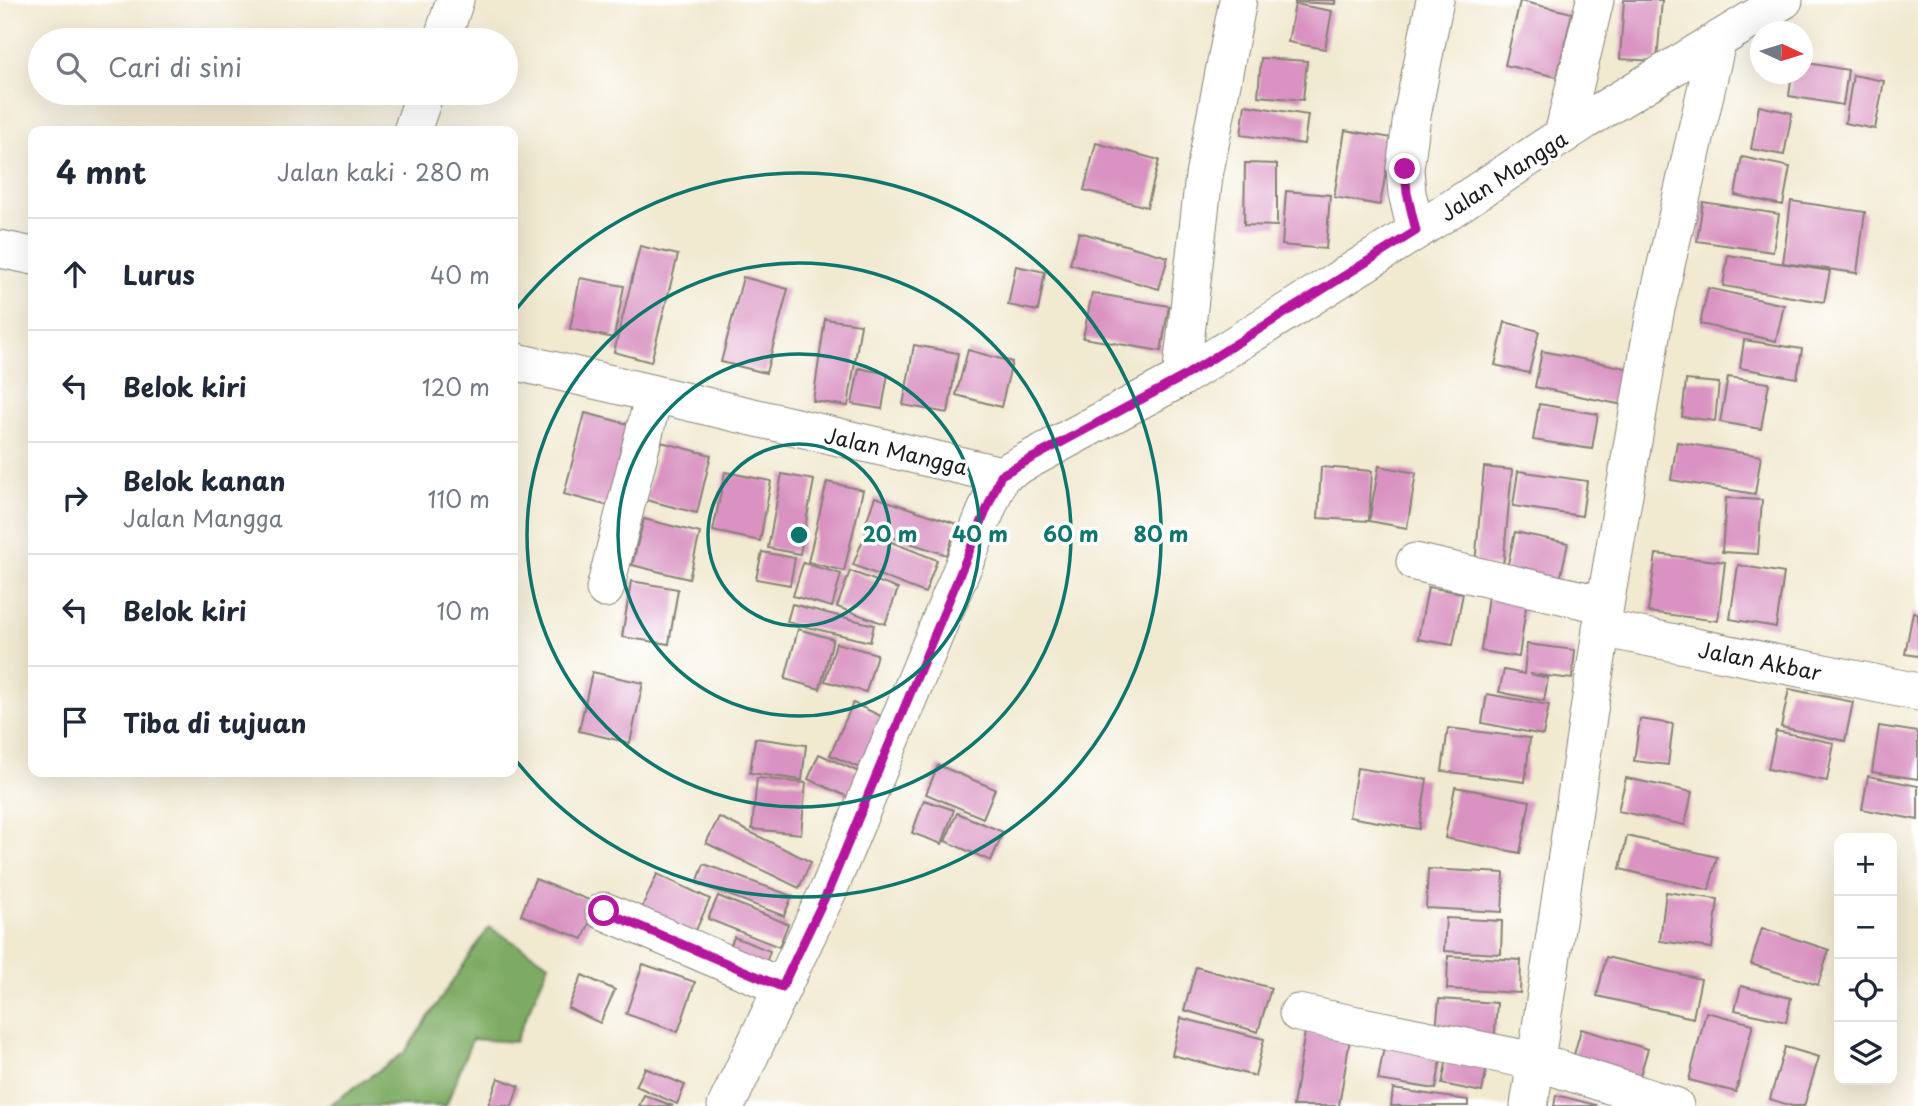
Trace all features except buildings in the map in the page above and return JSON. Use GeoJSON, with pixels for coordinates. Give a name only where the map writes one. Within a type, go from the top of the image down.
{"type":"FeatureCollection","features":[{"type":"Feature","properties":{"kind":"street"},"geometry":{"type":"LineString","coordinates":[[446,28],[455,0]]}},
{"type":"Feature","properties":{"kind":"street"},"geometry":{"type":"LineString","coordinates":[[1181,378],[1204,176],[1238,0]]}},
{"type":"Feature","properties":{"kind":"street"},"geometry":{"type":"LineString","coordinates":[[1416,231],[1407,193],[1405,169],[1412,116],[1435,0]]}},
{"type":"Feature","properties":{"kind":"street"},"geometry":{"type":"LineString","coordinates":[[1563,135],[1595,0]]}},
{"type":"Feature","properties":{"kind":"street","name":"Jalan Mangga"},"geometry":{"type":"LineString","coordinates":[[518,362],[1001,475],[1181,378],[1416,231],[1563,135],[1784,0]]}},
{"type":"Feature","properties":{"kind":"street"},"geometry":{"type":"LineString","coordinates":[[1529,1106],[1603,617],[1655,313],[1717,42]]}},
{"type":"Feature","properties":{"kind":"street"},"geometry":{"type":"LineString","coordinates":[[414,126],[421,105]]}},
{"type":"Feature","properties":{"kind":"street"},"geometry":{"type":"LineString","coordinates":[[0,249],[28,255]]}},
{"type":"Feature","properties":{"kind":"street"},"geometry":{"type":"LineString","coordinates":[[605,589],[654,394]]}},
{"type":"Feature","properties":{"kind":"street"},"geometry":{"type":"LineString","coordinates":[[726,1106],[829,889],[1001,475]]}},
{"type":"Feature","properties":{"kind":"street","name":"Jalan Akbar"},"geometry":{"type":"LineString","coordinates":[[1415,562],[1603,617],[1918,692]]}},
{"type":"Feature","properties":{"kind":"street"},"geometry":{"type":"LineString","coordinates":[[604,911],[782,987]]}},
{"type":"Feature","properties":{"kind":"street"},"geometry":{"type":"LineString","coordinates":[[1298,1013],[1534,1060],[1675,1106]]}},
{"type":"Feature","properties":{"kind":"green space"},"geometry":{"type":"Polygon","coordinates":[[[489,927],[549,964],[515,1042],[472,1039],[446,1106],[328,1106],[405,1052],[489,927]]]}},
{"type":"Feature","properties":{"kind":"route"},"geometry":{"type":"LineString","coordinates":[[604,911],[782,987],[829,889],[1001,475],[1181,378],[1416,231],[1407,193],[1405,169]]}}]}
